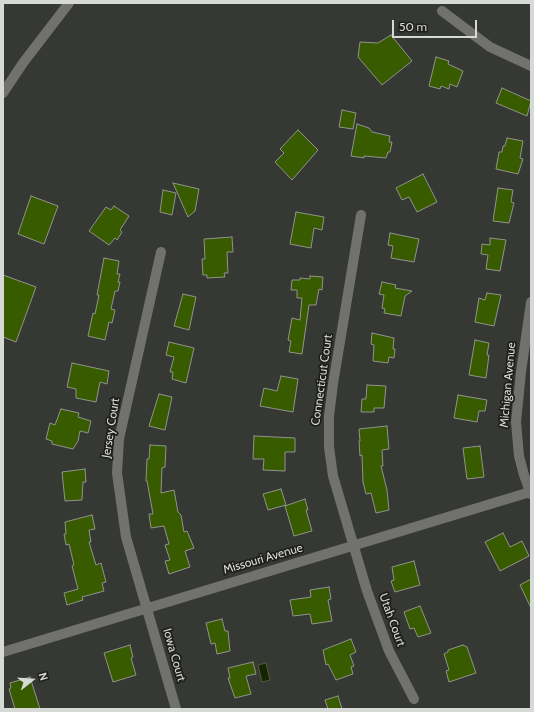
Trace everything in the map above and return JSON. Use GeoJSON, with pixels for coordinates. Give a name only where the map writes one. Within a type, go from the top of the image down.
{"type":"FeatureCollection","features":[{"type":"Feature","properties":{"kind":"street"},"geometry":{"type":"LineString","coordinates":[[3,93],[23,63],[69,3]]}},
{"type":"Feature","properties":{"kind":"street"},"geometry":{"type":"LineString","coordinates":[[442,11],[490,47],[531,66]]}},
{"type":"Feature","properties":{"kind":"street","name":"Connecticut Court"},"geometry":{"type":"LineString","coordinates":[[355,546],[334,476],[328,447],[328,432],[333,384],[361,216]]}},
{"type":"Feature","properties":{"kind":"street","name":"Jersey Court"},"geometry":{"type":"LineString","coordinates":[[147,608],[126,537],[117,473],[119,439],[161,252]]}},
{"type":"Feature","properties":{"kind":"street","name":"Michigan Avenue"},"geometry":{"type":"LineString","coordinates":[[530,493],[519,456],[516,422],[521,372],[531,302]]}},
{"type":"Feature","properties":{"kind":"street","name":"Missouri Avenue"},"geometry":{"type":"LineString","coordinates":[[3,652],[254,575],[530,493]]}},
{"type":"Feature","properties":{"kind":"street","name":"Utah Court"},"geometry":{"type":"LineString","coordinates":[[355,546],[367,591],[385,640],[414,699]]}},
{"type":"Feature","properties":{"kind":"street","name":"Iowa Court"},"geometry":{"type":"LineString","coordinates":[[147,608],[176,709]]}},
{"type":"Feature","properties":{"kind":"shaded area"},"geometry":{"type":"Polygon","coordinates":[[[266,663],[270,680],[262,682],[258,665],[266,663]]]}},
{"type":"Feature","properties":{"kind":"building"},"geometry":{"type":"Polygon","coordinates":[[[391,35],[412,61],[382,85],[358,57],[360,42],[378,43],[391,35]]]}},
{"type":"Feature","properties":{"kind":"building"},"geometry":{"type":"Polygon","coordinates":[[[436,57],[449,61],[448,64],[463,71],[457,87],[450,84],[449,89],[441,86],[440,89],[429,86],[436,57]]]}},
{"type":"Feature","properties":{"kind":"building"},"geometry":{"type":"Polygon","coordinates":[[[502,88],[531,101],[527,116],[496,103],[502,88]]]}},
{"type":"Feature","properties":{"kind":"building"},"geometry":{"type":"Polygon","coordinates":[[[342,110],[356,113],[353,129],[339,127],[342,110]]]}},
{"type":"Feature","properties":{"kind":"building"},"geometry":{"type":"Polygon","coordinates":[[[357,124],[369,128],[372,132],[390,136],[389,142],[392,142],[390,152],[388,152],[386,158],[364,156],[364,158],[351,156],[357,124]]]}},
{"type":"Feature","properties":{"kind":"building"},"geometry":{"type":"Polygon","coordinates":[[[298,130],[318,150],[292,180],[275,162],[284,153],[280,149],[298,130]]]}},
{"type":"Feature","properties":{"kind":"building"},"geometry":{"type":"Polygon","coordinates":[[[507,138],[523,141],[520,158],[523,159],[518,174],[496,169],[499,152],[502,152],[507,138]]]}},
{"type":"Feature","properties":{"kind":"building"},"geometry":{"type":"Polygon","coordinates":[[[423,174],[437,202],[417,212],[409,197],[402,200],[396,188],[423,174]]]}},
{"type":"Feature","properties":{"kind":"building"},"geometry":{"type":"Polygon","coordinates":[[[173,183],[199,189],[195,211],[188,217],[173,183]]]}},
{"type":"Feature","properties":{"kind":"building"},"geometry":{"type":"Polygon","coordinates":[[[498,188],[513,190],[511,202],[514,203],[509,223],[493,221],[498,188]]]}},
{"type":"Feature","properties":{"kind":"building"},"geometry":{"type":"Polygon","coordinates":[[[163,190],[176,193],[172,215],[160,212],[163,190]]]}},
{"type":"Feature","properties":{"kind":"building"},"geometry":{"type":"Polygon","coordinates":[[[31,196],[58,206],[44,244],[18,234],[31,196]]]}},
{"type":"Feature","properties":{"kind":"building"},"geometry":{"type":"Polygon","coordinates":[[[114,206],[129,216],[120,230],[122,232],[117,240],[115,238],[109,245],[89,231],[106,207],[111,210],[114,206]]]}},
{"type":"Feature","properties":{"kind":"building"},"geometry":{"type":"Polygon","coordinates":[[[296,212],[324,217],[322,230],[314,228],[311,248],[290,244],[296,212]]]}},
{"type":"Feature","properties":{"kind":"building"},"geometry":{"type":"Polygon","coordinates":[[[390,233],[419,239],[414,262],[391,258],[393,246],[388,245],[390,233]]]}},
{"type":"Feature","properties":{"kind":"building"},"geometry":{"type":"Polygon","coordinates":[[[232,237],[233,252],[227,252],[228,273],[224,273],[225,277],[207,278],[207,275],[203,275],[202,259],[205,259],[204,239],[232,237]]]}},
{"type":"Feature","properties":{"kind":"building"},"geometry":{"type":"Polygon","coordinates":[[[490,238],[506,240],[500,271],[486,269],[488,255],[481,254],[482,244],[490,245],[490,238]]]}},
{"type":"Feature","properties":{"kind":"building"},"geometry":{"type":"Polygon","coordinates":[[[104,258],[119,261],[117,274],[120,274],[118,291],[115,291],[111,309],[115,310],[112,323],[109,322],[105,340],[88,336],[99,295],[97,295],[104,258]]]}},
{"type":"Feature","properties":{"kind":"building"},"geometry":{"type":"Polygon","coordinates":[[[3,275],[36,287],[16,342],[3,337],[3,275]]]}},
{"type":"Feature","properties":{"kind":"building"},"geometry":{"type":"Polygon","coordinates":[[[310,276],[323,277],[322,290],[319,289],[316,305],[309,305],[302,354],[289,352],[291,341],[288,340],[292,318],[300,320],[302,298],[297,298],[297,290],[291,290],[292,280],[300,280],[300,278],[310,279],[310,276]]]}},
{"type":"Feature","properties":{"kind":"building"},"geometry":{"type":"Polygon","coordinates":[[[382,282],[396,285],[395,288],[412,291],[405,296],[401,316],[384,313],[385,309],[382,308],[384,295],[379,294],[382,282]]]}},
{"type":"Feature","properties":{"kind":"building"},"geometry":{"type":"Polygon","coordinates":[[[487,293],[501,295],[494,326],[475,322],[479,298],[485,300],[487,293]]]}},
{"type":"Feature","properties":{"kind":"building"},"geometry":{"type":"Polygon","coordinates":[[[183,294],[196,297],[189,330],[174,326],[183,294]]]}},
{"type":"Feature","properties":{"kind":"building"},"geometry":{"type":"Polygon","coordinates":[[[372,333],[394,338],[394,358],[389,357],[388,363],[373,361],[374,345],[371,344],[372,333]]]}},
{"type":"Feature","properties":{"kind":"building"},"geometry":{"type":"Polygon","coordinates":[[[475,340],[489,343],[486,378],[469,375],[475,340]]]}},
{"type":"Feature","properties":{"kind":"building"},"geometry":{"type":"Polygon","coordinates":[[[169,342],[194,348],[186,383],[172,379],[173,372],[170,372],[174,357],[166,355],[169,342]]]}},
{"type":"Feature","properties":{"kind":"building"},"geometry":{"type":"Polygon","coordinates":[[[72,363],[109,371],[107,384],[100,382],[96,402],[76,398],[76,389],[67,387],[72,363]]]}},
{"type":"Feature","properties":{"kind":"building"},"geometry":{"type":"Polygon","coordinates":[[[281,376],[298,379],[293,412],[260,406],[264,388],[277,391],[281,376]]]}},
{"type":"Feature","properties":{"kind":"building"},"geometry":{"type":"Polygon","coordinates":[[[367,385],[386,386],[384,408],[374,408],[374,412],[361,412],[362,399],[366,399],[367,385]]]}},
{"type":"Feature","properties":{"kind":"building"},"geometry":{"type":"Polygon","coordinates":[[[159,394],[172,397],[165,430],[149,426],[159,394]]]}},
{"type":"Feature","properties":{"kind":"building"},"geometry":{"type":"Polygon","coordinates":[[[458,395],[487,400],[485,411],[479,411],[477,422],[454,418],[458,395]]]}},
{"type":"Feature","properties":{"kind":"building"},"geometry":{"type":"Polygon","coordinates":[[[61,409],[79,413],[78,417],[91,421],[88,433],[80,431],[78,441],[73,449],[52,444],[52,441],[46,439],[50,423],[55,425],[61,409]]]}},
{"type":"Feature","properties":{"kind":"building"},"geometry":{"type":"Polygon","coordinates":[[[387,426],[389,449],[382,450],[383,466],[381,466],[387,490],[389,510],[376,513],[371,493],[366,494],[363,482],[359,429],[387,426]]]}},
{"type":"Feature","properties":{"kind":"building"},"geometry":{"type":"Polygon","coordinates":[[[254,436],[295,438],[295,452],[285,452],[285,471],[263,470],[264,459],[253,459],[254,436]]]}},
{"type":"Feature","properties":{"kind":"building"},"geometry":{"type":"Polygon","coordinates":[[[150,445],[166,446],[165,467],[162,468],[161,493],[174,490],[178,512],[181,515],[184,532],[187,531],[194,548],[185,551],[190,567],[169,574],[165,561],[170,560],[165,545],[169,544],[164,526],[151,528],[149,514],[153,514],[146,481],[147,459],[149,459],[150,445]]]}},
{"type":"Feature","properties":{"kind":"building"},"geometry":{"type":"Polygon","coordinates":[[[480,446],[484,477],[467,479],[463,448],[480,446]]]}},
{"type":"Feature","properties":{"kind":"building"},"geometry":{"type":"Polygon","coordinates":[[[85,469],[86,482],[83,482],[82,500],[65,501],[62,472],[85,469]]]}},
{"type":"Feature","properties":{"kind":"building"},"geometry":{"type":"Polygon","coordinates":[[[281,489],[286,505],[268,510],[263,494],[281,489]]]}},
{"type":"Feature","properties":{"kind":"building"},"geometry":{"type":"Polygon","coordinates":[[[305,499],[308,510],[306,510],[312,531],[294,536],[285,506],[305,499]]]}},
{"type":"Feature","properties":{"kind":"building"},"geometry":{"type":"Polygon","coordinates":[[[92,515],[95,529],[89,530],[91,542],[89,542],[96,565],[101,563],[106,582],[102,583],[104,591],[82,597],[83,600],[67,605],[64,593],[78,589],[72,566],[74,565],[69,544],[66,545],[64,534],[66,534],[65,522],[92,515]]]}},
{"type":"Feature","properties":{"kind":"building"},"geometry":{"type":"Polygon","coordinates":[[[503,533],[510,547],[522,541],[529,556],[500,571],[485,542],[503,533]]]}},
{"type":"Feature","properties":{"kind":"building"},"geometry":{"type":"Polygon","coordinates":[[[414,561],[420,585],[395,592],[391,581],[394,580],[392,567],[414,561]]]}},
{"type":"Feature","properties":{"kind":"building"},"geometry":{"type":"Polygon","coordinates":[[[531,579],[531,608],[520,585],[531,579]]]}},
{"type":"Feature","properties":{"kind":"building"},"geometry":{"type":"Polygon","coordinates":[[[329,587],[331,599],[328,600],[332,621],[312,624],[310,614],[293,616],[290,600],[311,597],[310,590],[329,587]]]}},
{"type":"Feature","properties":{"kind":"building"},"geometry":{"type":"Polygon","coordinates":[[[420,606],[431,633],[418,637],[414,628],[410,629],[404,612],[420,606]]]}},
{"type":"Feature","properties":{"kind":"building"},"geometry":{"type":"Polygon","coordinates":[[[222,619],[225,631],[228,631],[230,651],[217,654],[215,643],[211,644],[206,623],[222,619]]]}},
{"type":"Feature","properties":{"kind":"building"},"geometry":{"type":"Polygon","coordinates":[[[351,639],[356,652],[350,655],[354,666],[351,667],[353,674],[336,680],[328,664],[326,665],[323,650],[351,639]]]}},
{"type":"Feature","properties":{"kind":"building"},"geometry":{"type":"Polygon","coordinates":[[[130,645],[133,657],[131,658],[136,675],[113,682],[104,653],[130,645]]]}},
{"type":"Feature","properties":{"kind":"building"},"geometry":{"type":"Polygon","coordinates":[[[463,645],[467,647],[476,673],[449,682],[446,671],[449,670],[444,654],[448,652],[448,650],[463,645]]]}},
{"type":"Feature","properties":{"kind":"building"},"geometry":{"type":"Polygon","coordinates":[[[253,662],[256,674],[246,676],[251,694],[235,698],[228,678],[230,678],[228,668],[253,662]]]}},
{"type":"Feature","properties":{"kind":"building"},"geometry":{"type":"Polygon","coordinates":[[[30,677],[40,709],[15,709],[9,689],[11,688],[10,683],[30,677]]]}},
{"type":"Feature","properties":{"kind":"building"},"geometry":{"type":"Polygon","coordinates":[[[338,696],[342,709],[328,709],[325,700],[338,696]]]}}]}
